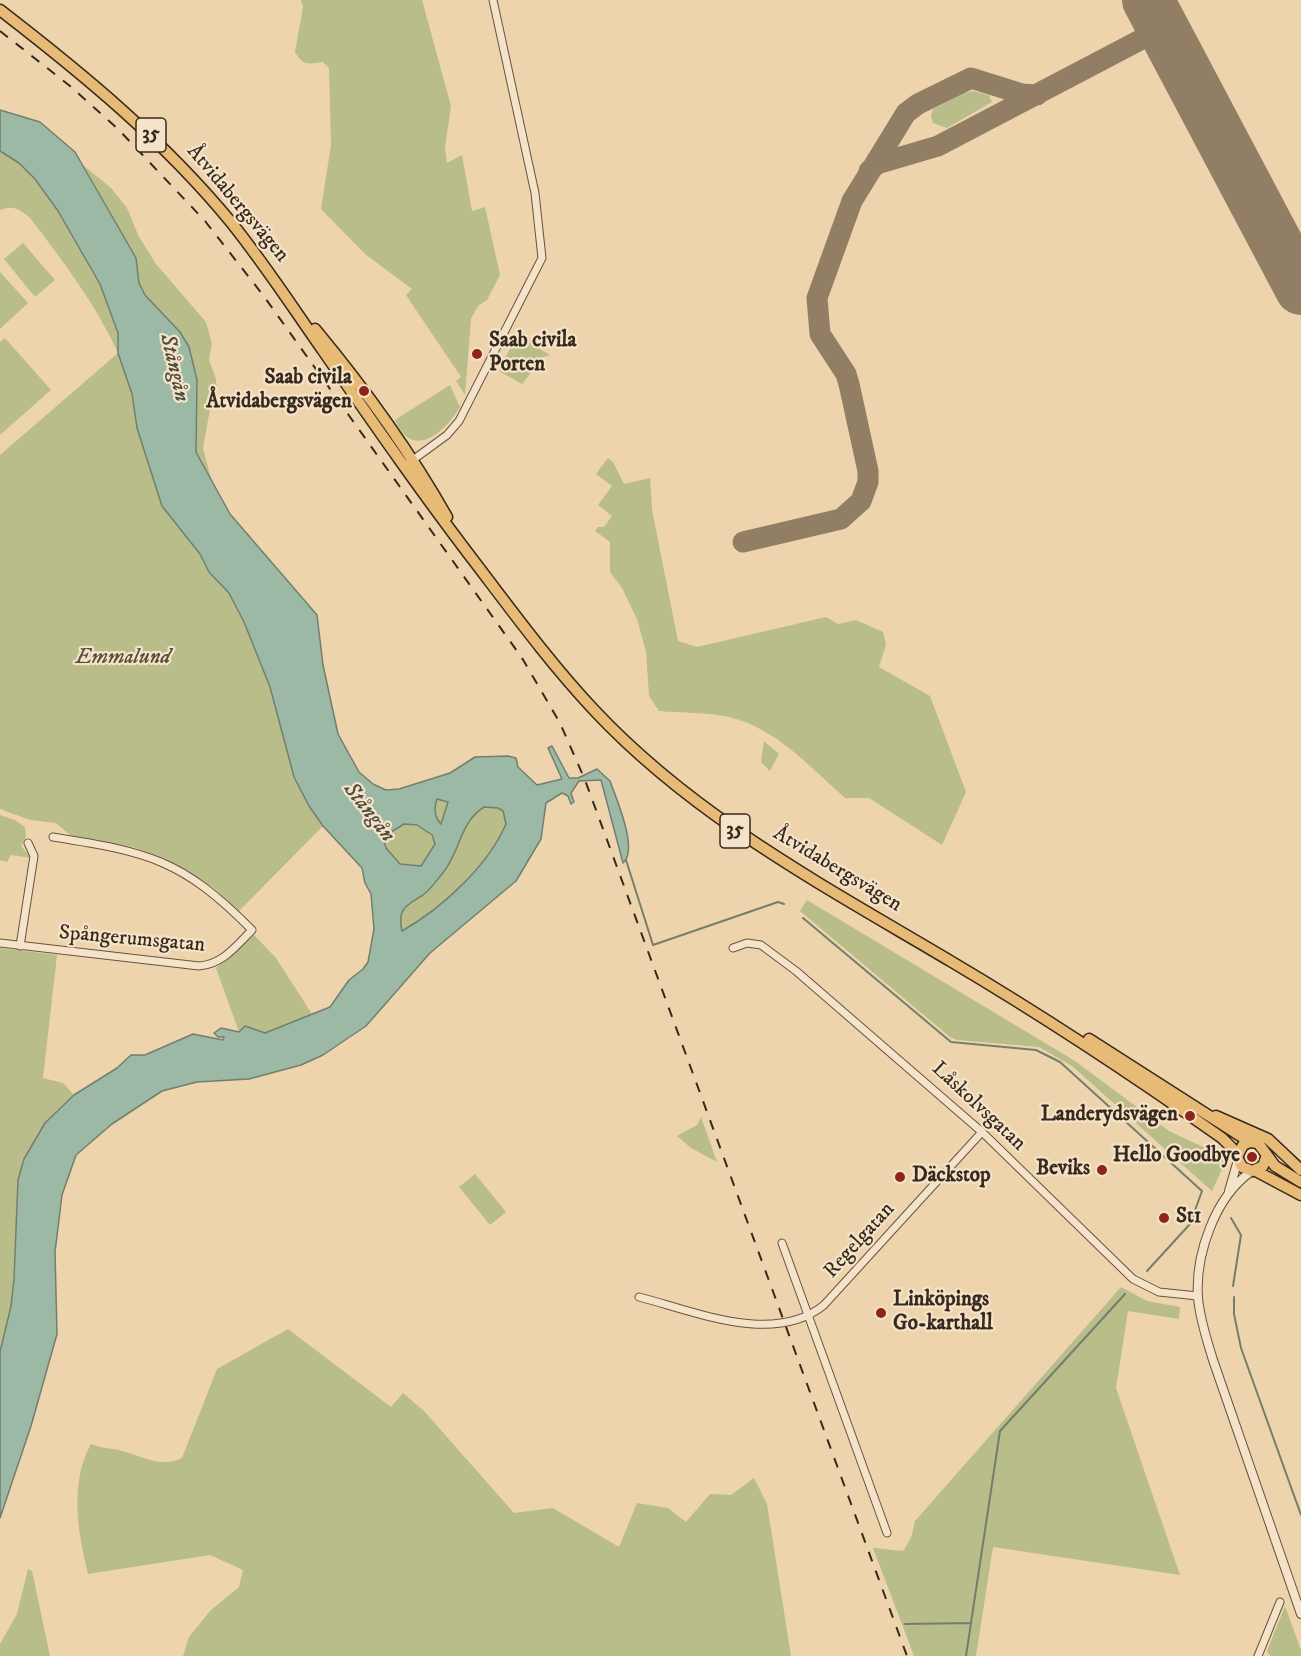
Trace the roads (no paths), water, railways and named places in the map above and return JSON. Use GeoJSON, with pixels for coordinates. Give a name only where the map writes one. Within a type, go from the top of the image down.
{"type":"FeatureCollection","features":[{"type":"Feature","properties":{"kind":"main road","name":"Åtvidabergsvägen"},"geometry":{"type":"LineString","coordinates":[[0,10],[116,102],[166,149],[221,210],[278,284],[408,463],[478,568],[528,635],[569,683],[625,741],[677,788],[760,847],[1051,1021],[1222,1138],[1238,1157]]}},
{"type":"Feature","properties":{"kind":"main road","name":"Åtvidabergsvägen"},"geometry":{"type":"LineString","coordinates":[[1051,1021],[1077,1032],[1250,1142]]}},
{"type":"Feature","properties":{"kind":"main road","name":"Åtvidabergsvägen"},"geometry":{"type":"LineString","coordinates":[[1189,1102],[1268,1139],[1301,1170]]}},
{"type":"Feature","properties":{"kind":"main road"},"geometry":{"type":"LineString","coordinates":[[1238,1157],[1243,1145],[1250,1142]]}},
{"type":"Feature","properties":{"kind":"main road","name":"35"},"geometry":{"type":"LineString","coordinates":[[1250,1142],[1261,1145],[1275,1166],[1301,1182]]}},
{"type":"Feature","properties":{"kind":"main road"},"geometry":{"type":"LineString","coordinates":[[1254,1171],[1265,1164],[1267,1155]]}},
{"type":"Feature","properties":{"kind":"main road","name":"35"},"geometry":{"type":"LineString","coordinates":[[1238,1157],[1242,1167],[1301,1195]]}},
{"type":"Feature","properties":{"kind":"street"},"geometry":{"type":"LineString","coordinates":[[408,463],[447,435],[459,421],[542,258],[535,193],[493,0]]}},
{"type":"Feature","properties":{"kind":"street","name":"Spångerumsgatan"},"geometry":{"type":"LineString","coordinates":[[0,943],[211,965],[222,959],[252,930],[211,891],[166,863],[138,852],[53,837]]}},
{"type":"Feature","properties":{"kind":"street"},"geometry":{"type":"LineString","coordinates":[[20,946],[34,856],[28,843]]}},
{"type":"Feature","properties":{"kind":"street","name":"Låskolvsgatan"},"geometry":{"type":"LineString","coordinates":[[733,948],[753,943],[769,950],[857,1022],[982,1132],[1133,1279],[1159,1292],[1198,1296]]}},
{"type":"Feature","properties":{"kind":"street","name":"Regelgatan"},"geometry":{"type":"LineString","coordinates":[[808,1315],[824,1305],[982,1132]]}},
{"type":"Feature","properties":{"kind":"street"},"geometry":{"type":"LineString","coordinates":[[1238,1157],[1225,1200],[1211,1228],[1205,1248],[1198,1296],[1203,1329],[1213,1360],[1301,1614]]}},
{"type":"Feature","properties":{"kind":"street"},"geometry":{"type":"LineString","coordinates":[[1225,1200],[1242,1179],[1254,1171]]}},
{"type":"Feature","properties":{"kind":"street","name":"Regelgatan"},"geometry":{"type":"LineString","coordinates":[[782,1244],[887,1533]]}},
{"type":"Feature","properties":{"kind":"street"},"geometry":{"type":"LineString","coordinates":[[639,1297],[753,1325],[775,1326],[808,1315]]}},
{"type":"Feature","properties":{"kind":"street"},"geometry":{"type":"LineString","coordinates":[[1258,1656],[1280,1602]]}},
{"type":"Feature","properties":{"kind":"water","name":"Stångån"},"geometry":{"type":"Polygon","coordinates":[[[0,110],[40,122],[75,152],[136,258],[139,283],[145,295],[180,332],[189,347],[197,380],[196,452],[230,514],[317,615],[323,665],[338,734],[359,772],[373,784],[386,790],[399,789],[450,773],[475,757],[508,756],[516,758],[518,767],[537,785],[562,779],[548,748],[552,746],[569,778],[578,778],[597,769],[610,781],[625,824],[629,847],[623,863],[601,780],[579,781],[571,793],[574,802],[571,804],[568,796],[562,793],[546,803],[541,839],[516,881],[430,953],[366,1026],[323,1055],[301,1065],[249,1079],[197,1082],[162,1091],[112,1124],[76,1155],[62,1195],[55,1252],[57,1334],[31,1426],[0,1518],[0,1352],[11,1306],[14,1279],[18,1180],[24,1159],[45,1123],[74,1095],[117,1068],[131,1055],[145,1055],[193,1034],[223,1040],[224,1037],[218,1037],[214,1033],[221,1028],[239,1032],[245,1026],[265,1033],[330,1007],[349,980],[368,962],[374,929],[371,894],[365,883],[362,868],[323,826],[309,806],[294,777],[270,687],[244,622],[229,593],[209,572],[200,554],[162,506],[137,428],[132,394],[118,353],[118,333],[100,284],[58,211],[35,179],[19,163],[0,151],[0,110]],[[437,799],[435,812],[441,824],[448,802],[437,799]],[[484,807],[464,830],[453,857],[442,874],[426,893],[404,908],[401,917],[402,931],[433,910],[462,885],[498,840],[506,824],[503,811],[498,808],[484,807]],[[404,824],[383,837],[386,848],[400,864],[421,866],[435,844],[432,835],[417,825],[404,824]]]}},
{"type":"Feature","properties":{"kind":"waterway"},"geometry":{"type":"LineString","coordinates":[[626,860],[653,945],[778,902],[784,904]]}},
{"type":"Feature","properties":{"kind":"waterway"},"geometry":{"type":"LineString","coordinates":[[803,918],[951,1042],[1036,1050],[1060,1062],[1202,1191],[1190,1224],[1147,1271]]}},
{"type":"Feature","properties":{"kind":"waterway"},"geometry":{"type":"LineString","coordinates":[[1231,1218],[1241,1235],[1233,1286]]}},
{"type":"Feature","properties":{"kind":"waterway"},"geometry":{"type":"LineString","coordinates":[[966,1656],[1000,1431],[1125,1294]]}},
{"type":"Feature","properties":{"kind":"waterway"},"geometry":{"type":"LineString","coordinates":[[1234,1297],[1234,1314],[1241,1348],[1301,1515]]}},
{"type":"Feature","properties":{"kind":"waterway"},"geometry":{"type":"LineString","coordinates":[[905,1624],[971,1623]]}},
{"type":"Feature","properties":{"kind":"railway"},"geometry":{"type":"LineString","coordinates":[[0,31],[70,86],[118,129],[205,221],[263,295],[522,658],[560,723],[585,780],[907,1656]]}},
{"type":"Feature","properties":{"kind":"place","name":"Saab civila Porten"},"geometry":{"type":"Point","coordinates":[477,354]}},
{"type":"Feature","properties":{"kind":"place","name":"Saab civila Åtvidabergsvägen"},"geometry":{"type":"Point","coordinates":[364,391]}},
{"type":"Feature","properties":{"kind":"place","name":"Landerydsvägen"},"geometry":{"type":"Point","coordinates":[1190,1116]}},
{"type":"Feature","properties":{"kind":"place","name":"Hello Goodbye"},"geometry":{"type":"Point","coordinates":[1252,1157]}},
{"type":"Feature","properties":{"kind":"place","name":"Beviks"},"geometry":{"type":"Point","coordinates":[1102,1170]}},
{"type":"Feature","properties":{"kind":"place","name":"Däckstop"},"geometry":{"type":"Point","coordinates":[900,1177]}},
{"type":"Feature","properties":{"kind":"place","name":"St1"},"geometry":{"type":"Point","coordinates":[1164,1218]}},
{"type":"Feature","properties":{"kind":"place","name":"Linköpings Go-karthall"},"geometry":{"type":"Point","coordinates":[881,1313]}},
{"type":"Feature","properties":{"kind":"park label","name":"Emmalund"},"geometry":{"type":"Point","coordinates":[123,659]}}]}
